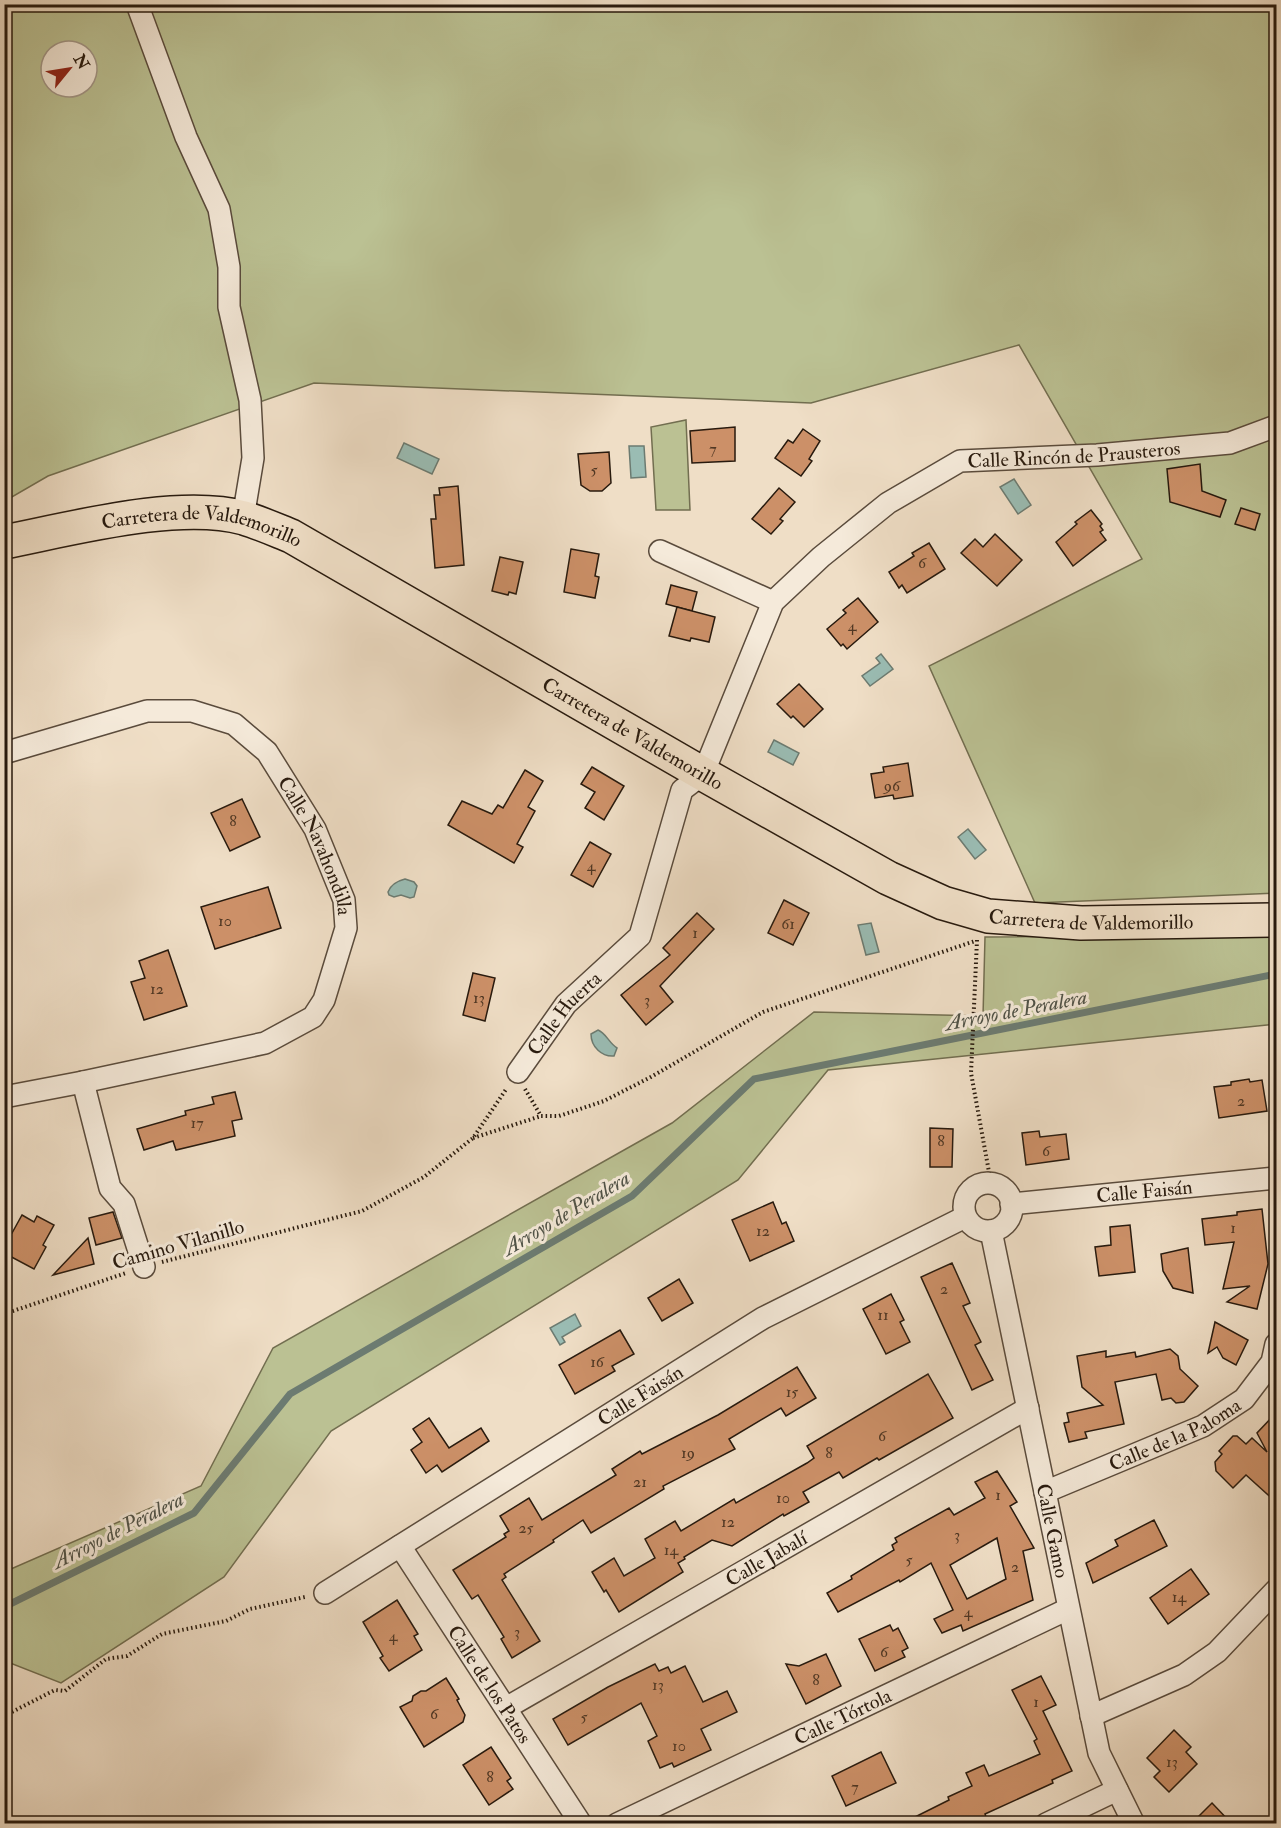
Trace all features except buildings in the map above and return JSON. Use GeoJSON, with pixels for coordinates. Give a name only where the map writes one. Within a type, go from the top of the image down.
{"type":"FeatureCollection","features":[{"type":"Feature","properties":{"kind":"main road","name":"Carretera de Valdemorillo"},"geometry":{"type":"LineString","coordinates":[[4,542],[165,514],[209,513],[243,518],[291,536],[888,878],[943,903],[988,916],[988,928],[1082,923],[1276,920]]}},
{"type":"Feature","properties":{"kind":"street"},"geometry":{"type":"LineString","coordinates":[[137,4],[186,136],[219,209],[229,267],[229,307],[250,400],[253,458],[243,518]]}},
{"type":"Feature","properties":{"kind":"street","name":"Calle Rincón de Prausteros"},"geometry":{"type":"LineString","coordinates":[[703,774],[773,602],[821,557],[888,503],[960,460],[1096,455],[1230,443],[1276,426]]}},
{"type":"Feature","properties":{"kind":"street"},"geometry":{"type":"LineString","coordinates":[[660,551],[773,602]]}},
{"type":"Feature","properties":{"kind":"street","name":"Calle Navahondilla"},"geometry":{"type":"LineString","coordinates":[[4,753],[147,711],[192,711],[234,724],[267,752],[315,829],[344,900],[346,928],[324,1000],[313,1017],[265,1042],[4,1097]]}},
{"type":"Feature","properties":{"kind":"street","name":"Calle Huerta"},"geometry":{"type":"LineString","coordinates":[[518,1072],[566,1004],[640,936],[682,790],[703,774]]}},
{"type":"Feature","properties":{"kind":"street"},"geometry":{"type":"LineString","coordinates":[[83,1082],[110,1188],[124,1204],[144,1267]]}},
{"type":"Feature","properties":{"kind":"street","name":"Calle Faisán"},"geometry":{"type":"LineString","coordinates":[[1011,1204],[1276,1178]]}},
{"type":"Feature","properties":{"kind":"street"},"geometry":{"type":"LineString","coordinates":[[991,1183],[1001,1187],[1008,1194],[1011,1204],[1011,1213],[1007,1222],[991,1231],[981,1231],[972,1225],[965,1217],[963,1207],[972,1189],[981,1184],[991,1183]]}},
{"type":"Feature","properties":{"kind":"street","name":"Calle Faisán"},"geometry":{"type":"LineString","coordinates":[[325,1593],[763,1318],[965,1217]]}},
{"type":"Feature","properties":{"kind":"street","name":"Calle Gamo"},"geometry":{"type":"LineString","coordinates":[[991,1231],[1099,1753],[1134,1824]]}},
{"type":"Feature","properties":{"kind":"street","name":"Calle de la Paloma"},"geometry":{"type":"LineString","coordinates":[[1044,1492],[1203,1426],[1244,1399],[1272,1362],[1276,1344]]}},
{"type":"Feature","properties":{"kind":"street","name":"Calle Jabalí"},"geometry":{"type":"LineString","coordinates":[[506,1708],[1028,1408]]}},
{"type":"Feature","properties":{"kind":"street","name":"Calle de los Patos"},"geometry":{"type":"LineString","coordinates":[[400,1546],[581,1824]]}},
{"type":"Feature","properties":{"kind":"street"},"geometry":{"type":"LineString","coordinates":[[1091,1716],[1184,1675],[1217,1652],[1276,1590]]}},
{"type":"Feature","properties":{"kind":"street","name":"Calle Tórtola"},"geometry":{"type":"LineString","coordinates":[[617,1824],[1068,1609]]}},
{"type":"Feature","properties":{"kind":"street"},"geometry":{"type":"LineString","coordinates":[[1046,1824],[1117,1790]]}},
{"type":"Feature","properties":{"kind":"path"},"geometry":{"type":"LineString","coordinates":[[474,1138],[541,1116],[559,1116],[604,1101],[649,1078],[763,1012],[988,928],[971,1073],[991,1183]]}},
{"type":"Feature","properties":{"kind":"path"},"geometry":{"type":"LineString","coordinates":[[518,1072],[528,1096],[541,1116]]}},
{"type":"Feature","properties":{"kind":"path","name":"Calle Huerta"},"geometry":{"type":"LineString","coordinates":[[362,1211],[424,1176],[474,1138],[518,1072]]}},
{"type":"Feature","properties":{"kind":"path","name":"Camino Vilanillo"},"geometry":{"type":"LineString","coordinates":[[4,1314],[144,1267],[362,1211]]}},
{"type":"Feature","properties":{"kind":"path"},"geometry":{"type":"LineString","coordinates":[[4,1716],[55,1690],[65,1691],[106,1659],[127,1656],[162,1634],[226,1621],[250,1609],[325,1593]]}},
{"type":"Feature","properties":{"kind":"green space"},"geometry":{"type":"Polygon","coordinates":[[[5,5],[1276,5],[1276,893],[1035,903],[929,666],[1142,559],[1019,345],[811,403],[314,383],[48,476],[5,501],[5,5]]]}},
{"type":"Feature","properties":{"kind":"green space"},"geometry":{"type":"Polygon","coordinates":[[[686,420],[690,510],[656,510],[651,427],[686,420]]]}},
{"type":"Feature","properties":{"kind":"green space"},"geometry":{"type":"Polygon","coordinates":[[[1276,934],[1276,1024],[828,1070],[738,1180],[331,1431],[224,1577],[61,1683],[5,1661],[4,1572],[201,1486],[273,1348],[672,1123],[814,1012],[983,1016],[985,937],[1276,934]]]}},
{"type":"Feature","properties":{"kind":"water"},"geometry":{"type":"Polygon","coordinates":[[[404,443],[439,459],[432,474],[397,458],[404,443]]]}},
{"type":"Feature","properties":{"kind":"water"},"geometry":{"type":"Polygon","coordinates":[[[629,446],[644,446],[646,477],[631,478],[629,446]]]}},
{"type":"Feature","properties":{"kind":"water"},"geometry":{"type":"Polygon","coordinates":[[[1014,479],[1031,505],[1018,514],[1000,487],[1014,479]]]}},
{"type":"Feature","properties":{"kind":"water"},"geometry":{"type":"Polygon","coordinates":[[[881,654],[893,669],[870,686],[862,676],[880,663],[876,658],[881,654]]]}},
{"type":"Feature","properties":{"kind":"water"},"geometry":{"type":"Polygon","coordinates":[[[774,740],[799,753],[793,765],[768,752],[774,740]]]}},
{"type":"Feature","properties":{"kind":"water"},"geometry":{"type":"Polygon","coordinates":[[[968,829],[986,850],[975,859],[958,837],[968,829]]]}},
{"type":"Feature","properties":{"kind":"water"},"geometry":{"type":"Polygon","coordinates":[[[405,879],[414,882],[417,886],[414,897],[389,895],[388,892],[393,885],[405,879]]]}},
{"type":"Feature","properties":{"kind":"water"},"geometry":{"type":"Polygon","coordinates":[[[871,923],[879,952],[866,955],[858,925],[871,923]]]}},
{"type":"Feature","properties":{"kind":"water"},"geometry":{"type":"Polygon","coordinates":[[[598,1030],[617,1048],[614,1056],[605,1055],[595,1047],[591,1034],[598,1030]]]}},
{"type":"Feature","properties":{"kind":"water"},"geometry":{"type":"Polygon","coordinates":[[[575,1314],[581,1326],[562,1337],[565,1342],[560,1345],[550,1328],[575,1314]]]}},
{"type":"Feature","properties":{"kind":"waterway","name":"Arroyo de Peralera"},"geometry":{"type":"LineString","coordinates":[[4,1607],[194,1513],[290,1394],[632,1196],[754,1079],[1276,974]]}}]}
